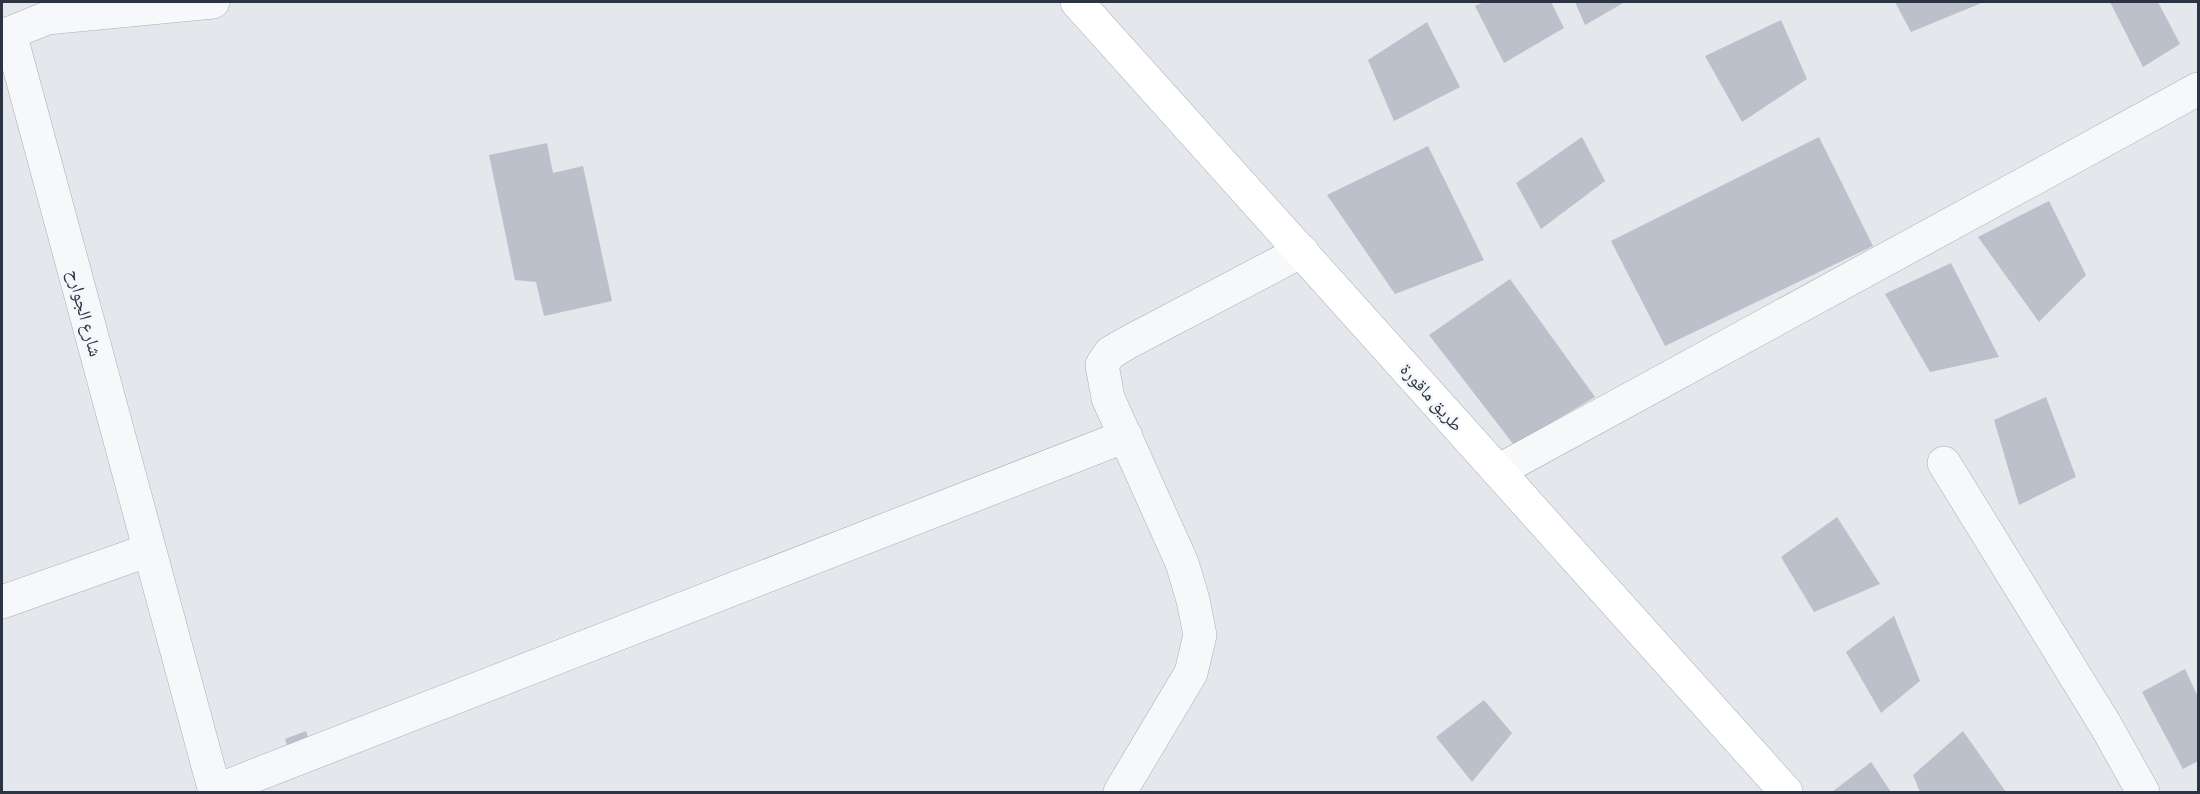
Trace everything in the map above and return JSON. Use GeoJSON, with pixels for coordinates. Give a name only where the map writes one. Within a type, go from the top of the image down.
{"type":"FeatureCollection","features":[{"type":"Feature","properties":{"kind":"street","name":"شارع الجوارح"},"geometry":{"type":"LineString","coordinates":[[213,2],[47,18],[6,30],[215,792]]}},
{"type":"Feature","properties":{"kind":"street","name":"طريق ماقورة"},"geometry":{"type":"LineString","coordinates":[[1077,2],[1786,792]]}},
{"type":"Feature","properties":{"kind":"street"},"geometry":{"type":"LineString","coordinates":[[1498,471],[2199,89]]}},
{"type":"Feature","properties":{"kind":"street"},"geometry":{"type":"LineString","coordinates":[[1120,792],[1191,673],[1200,635],[1182,563],[1108,398],[1102,365],[1110,353],[1302,251]]}},
{"type":"Feature","properties":{"kind":"street"},"geometry":{"type":"LineString","coordinates":[[215,792],[1126,436]]}},
{"type":"Feature","properties":{"kind":"street"},"geometry":{"type":"LineString","coordinates":[[1944,463],[2106,726],[2143,792]]}},
{"type":"Feature","properties":{"kind":"street"},"geometry":{"type":"LineString","coordinates":[[2,602],[149,550]]}},
{"type":"Feature","properties":{"kind":"building"},"geometry":{"type":"Polygon","coordinates":[[[1484,2],[1551,2],[1564,28],[1504,63],[1475,6],[1484,2]]]}},
{"type":"Feature","properties":{"kind":"building"},"geometry":{"type":"Polygon","coordinates":[[[1575,2],[1625,2],[1585,25],[1575,2]]]}},
{"type":"Feature","properties":{"kind":"building"},"geometry":{"type":"Polygon","coordinates":[[[1895,2],[1984,2],[1911,32],[1895,2]]]}},
{"type":"Feature","properties":{"kind":"building"},"geometry":{"type":"Polygon","coordinates":[[[2110,2],[2158,2],[2180,44],[2143,67],[2110,2]]]}},
{"type":"Feature","properties":{"kind":"building"},"geometry":{"type":"Polygon","coordinates":[[[1781,20],[1807,79],[1742,122],[1705,56],[1781,20]]]}},
{"type":"Feature","properties":{"kind":"building"},"geometry":{"type":"Polygon","coordinates":[[[1427,22],[1460,87],[1394,121],[1368,60],[1427,22]]]}},
{"type":"Feature","properties":{"kind":"building"},"geometry":{"type":"Polygon","coordinates":[[[1582,137],[1605,181],[1541,229],[1516,183],[1582,137]]]}},
{"type":"Feature","properties":{"kind":"building"},"geometry":{"type":"Polygon","coordinates":[[[1819,137],[1873,246],[1665,346],[1611,241],[1819,137]]]}},
{"type":"Feature","properties":{"kind":"building"},"geometry":{"type":"Polygon","coordinates":[[[547,143],[553,173],[583,166],[612,301],[544,316],[536,282],[515,280],[489,155],[547,143]]]}},
{"type":"Feature","properties":{"kind":"building"},"geometry":{"type":"Polygon","coordinates":[[[1428,146],[1484,260],[1395,294],[1327,195],[1428,146]]]}},
{"type":"Feature","properties":{"kind":"building"},"geometry":{"type":"Polygon","coordinates":[[[2049,201],[2086,275],[2039,322],[1978,237],[2049,201]]]}},
{"type":"Feature","properties":{"kind":"building"},"geometry":{"type":"Polygon","coordinates":[[[1951,263],[1999,357],[1930,372],[1885,294],[1951,263]]]}},
{"type":"Feature","properties":{"kind":"building"},"geometry":{"type":"Polygon","coordinates":[[[1510,279],[1595,397],[1514,445],[1429,335],[1510,279]]]}},
{"type":"Feature","properties":{"kind":"building"},"geometry":{"type":"Polygon","coordinates":[[[2046,397],[2076,477],[2019,505],[1994,420],[2046,397]]]}},
{"type":"Feature","properties":{"kind":"building"},"geometry":{"type":"Polygon","coordinates":[[[1837,517],[1880,584],[1814,612],[1781,557],[1837,517]]]}},
{"type":"Feature","properties":{"kind":"building"},"geometry":{"type":"Polygon","coordinates":[[[1894,616],[1920,681],[1881,713],[1846,652],[1894,616]]]}},
{"type":"Feature","properties":{"kind":"building"},"geometry":{"type":"Polygon","coordinates":[[[2185,669],[2198,697],[2198,761],[2183,769],[2142,692],[2185,669]]]}},
{"type":"Feature","properties":{"kind":"building"},"geometry":{"type":"Polygon","coordinates":[[[1484,700],[1512,733],[1472,782],[1436,737],[1484,700]]]}},
{"type":"Feature","properties":{"kind":"building"},"geometry":{"type":"Polygon","coordinates":[[[306,731],[310,744],[289,752],[285,739],[306,731]]]}},
{"type":"Feature","properties":{"kind":"building"},"geometry":{"type":"Polygon","coordinates":[[[1963,731],[2006,792],[1920,792],[1913,775],[1963,731]]]}},
{"type":"Feature","properties":{"kind":"building"},"geometry":{"type":"Polygon","coordinates":[[[1871,762],[1891,792],[1832,792],[1871,762]]]}}]}
